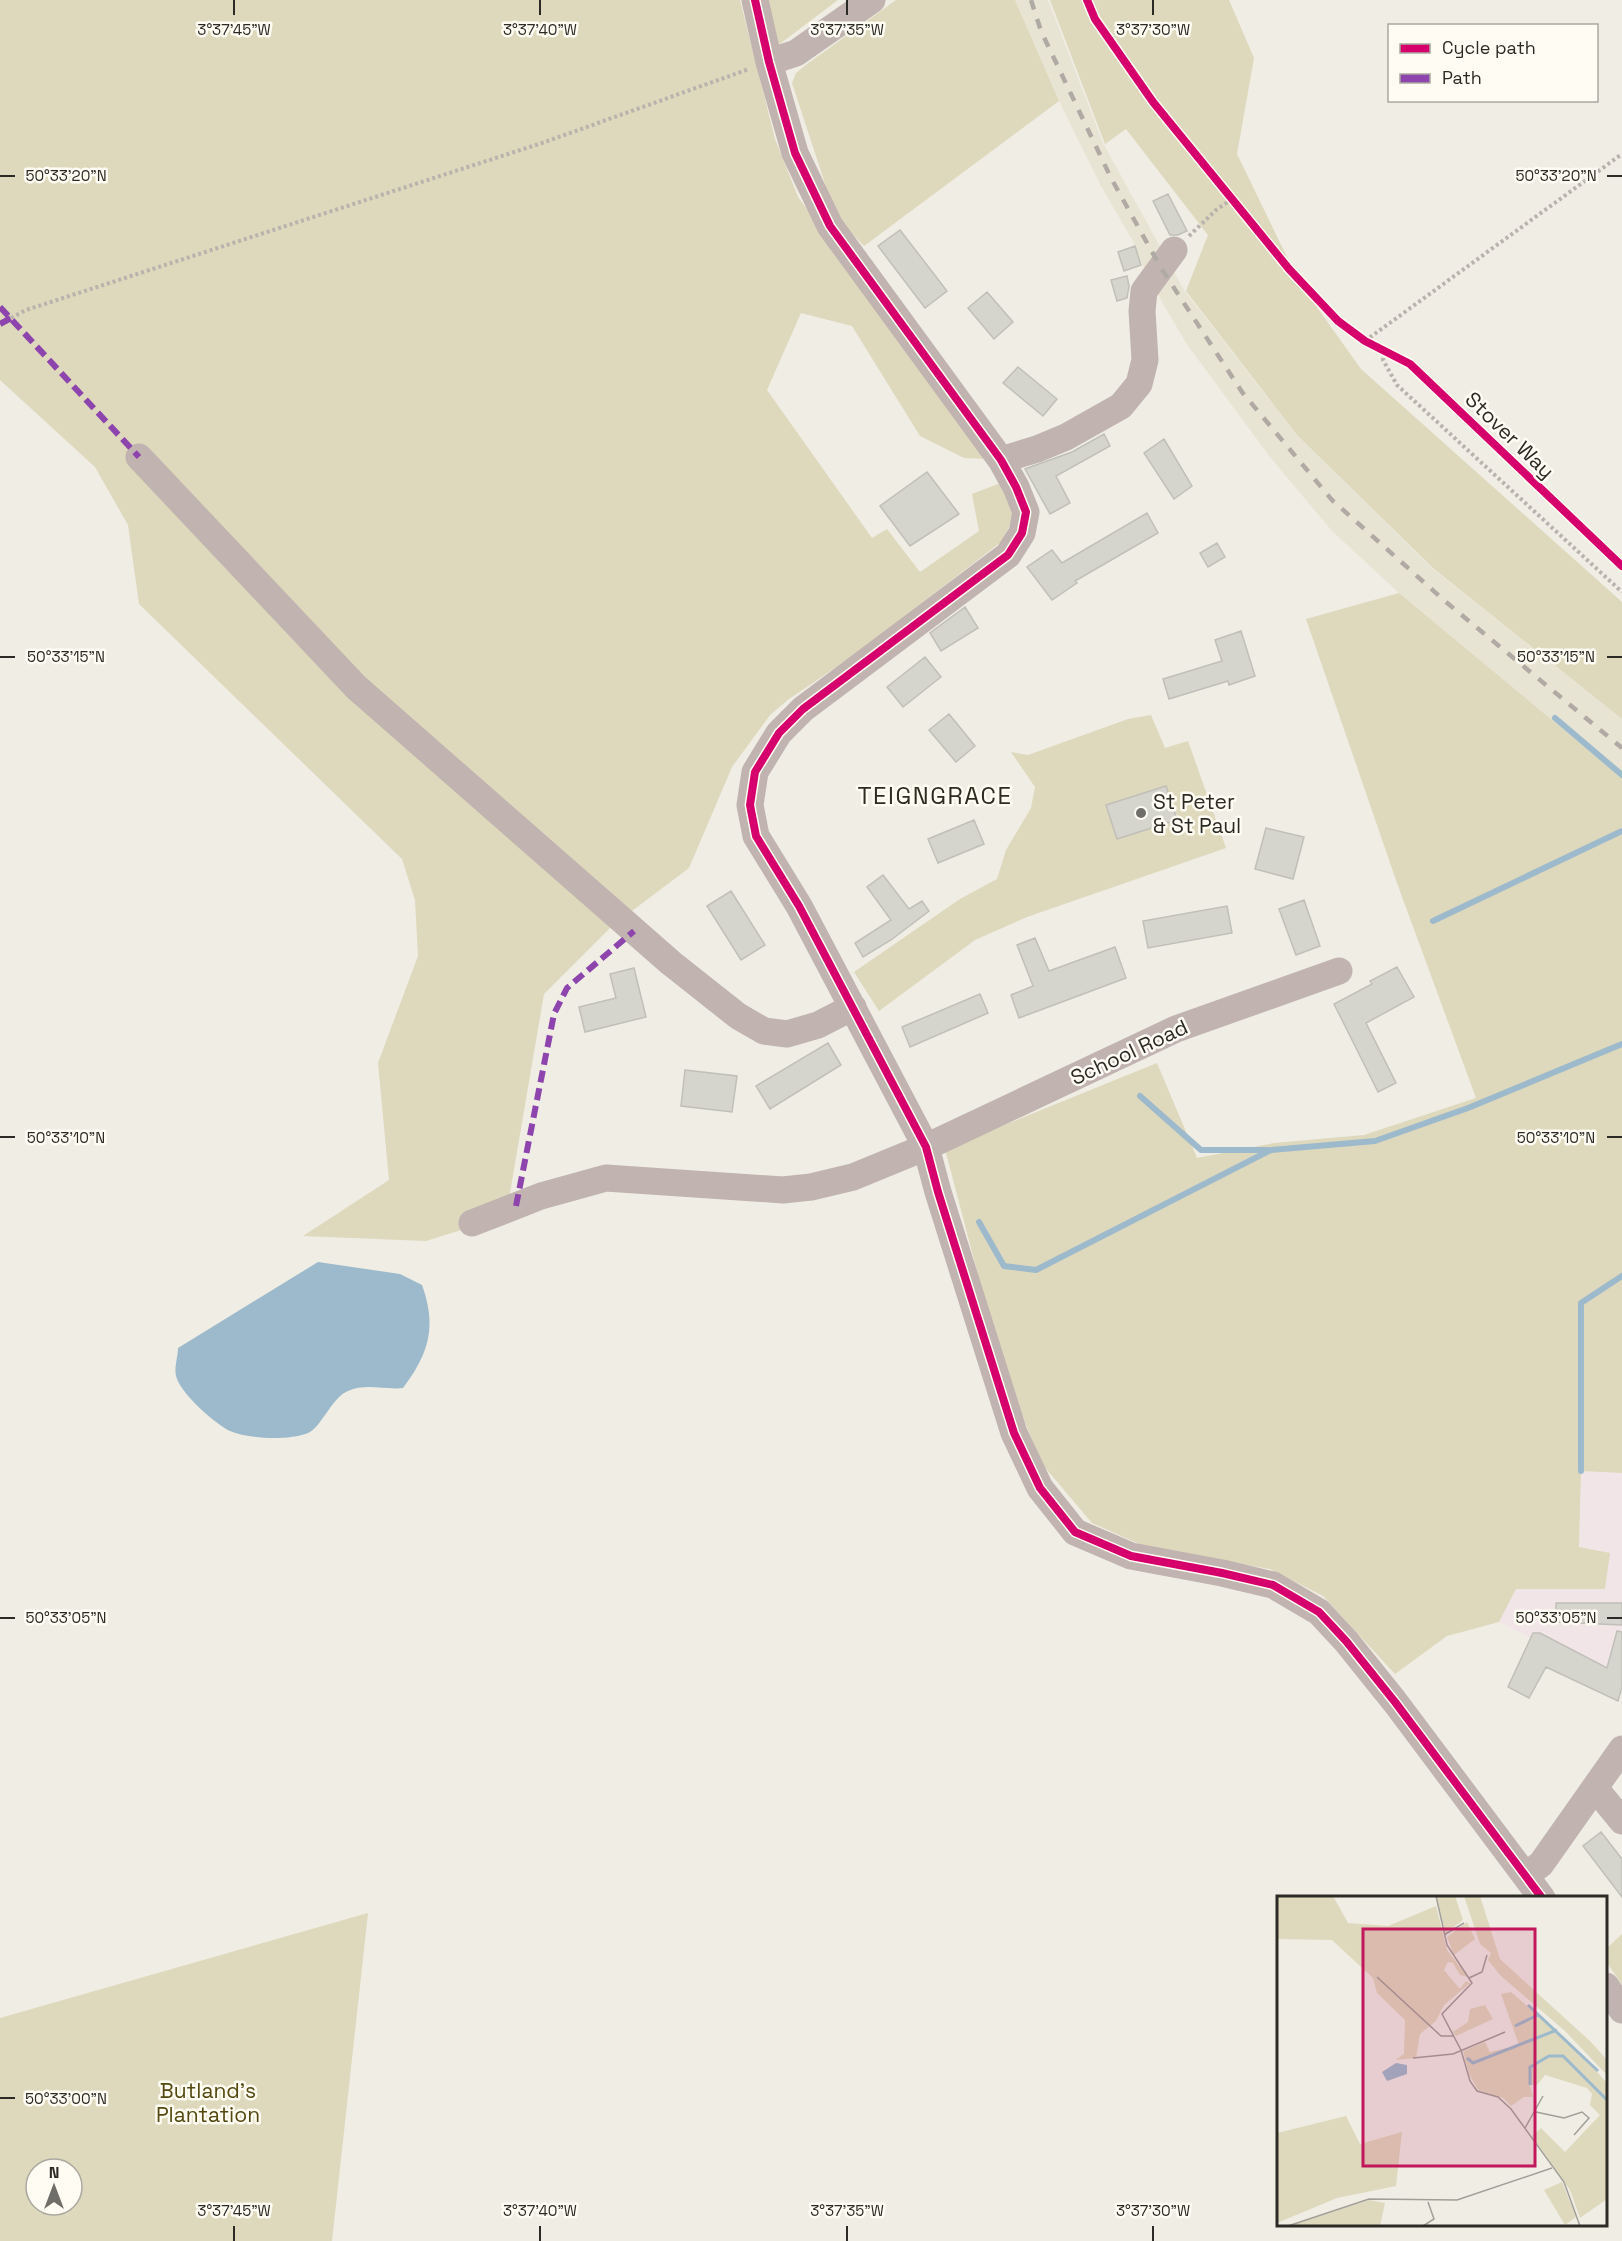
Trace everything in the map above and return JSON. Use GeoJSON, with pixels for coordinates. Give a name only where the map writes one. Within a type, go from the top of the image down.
{"type":"FeatureCollection","features":[{"type":"Feature","properties":{"kind":"street"},"geometry":{"type":"LineString","coordinates":[[755,0],[769,62],[795,153],[830,226],[1001,460],[1016,487],[1026,512],[1022,533],[1008,555],[803,709],[779,733],[755,772],[750,805],[756,836],[799,906],[926,1147],[1014,1433],[1040,1488],[1075,1532],[1131,1556],[1222,1572],[1273,1585],[1319,1612],[1347,1641],[1395,1702],[1541,1896]]}},
{"type":"Feature","properties":{"kind":"street"},"geometry":{"type":"LineString","coordinates":[[769,62],[796,53],[872,0]]}},
{"type":"Feature","properties":{"kind":"street"},"geometry":{"type":"LineString","coordinates":[[1001,460],[1066,437],[1121,406],[1139,384],[1145,360],[1142,311],[1144,291],[1174,250]]}},
{"type":"Feature","properties":{"kind":"street"},"geometry":{"type":"LineString","coordinates":[[139,457],[356,687],[671,963],[738,1016],[764,1031],[787,1034],[818,1025],[853,1007]]}},
{"type":"Feature","properties":{"kind":"street","name":"School Road"},"geometry":{"type":"LineString","coordinates":[[472,1223],[541,1196],[606,1178],[783,1190],[811,1187],[853,1177],[926,1147],[1176,1029],[1339,971]]}},
{"type":"Feature","properties":{"kind":"street"},"geometry":{"type":"LineString","coordinates":[[1526,1875],[1540,1864],[1622,1749]]}},
{"type":"Feature","properties":{"kind":"street"},"geometry":{"type":"LineString","coordinates":[[1594,1788],[1622,1821]]}},
{"type":"Feature","properties":{"kind":"street"},"geometry":{"type":"LineString","coordinates":[[1607,1989],[1622,2010]]}},
{"type":"Feature","properties":{"kind":"path"},"geometry":{"type":"LineString","coordinates":[[11,318],[26,310],[542,143],[769,62]]}},
{"type":"Feature","properties":{"kind":"path"},"geometry":{"type":"LineString","coordinates":[[1365,341],[1622,154]]}},
{"type":"Feature","properties":{"kind":"path"},"geometry":{"type":"LineString","coordinates":[[1225,190],[1239,208]]}},
{"type":"Feature","properties":{"kind":"path"},"geometry":{"type":"LineString","coordinates":[[1200,225],[1232,199]]}},
{"type":"Feature","properties":{"kind":"path"},"geometry":{"type":"LineString","coordinates":[[1356,334],[1393,356]]}},
{"type":"Feature","properties":{"kind":"path"},"geometry":{"type":"LineString","coordinates":[[1384,352],[1383,360],[1397,385],[1622,592]]}},
{"type":"Feature","properties":{"kind":"shaded area"},"geometry":{"type":"Polygon","coordinates":[[[1015,0],[1048,0],[1103,143],[1184,290],[1296,434],[1433,569],[1622,719],[1622,778],[1399,593],[1332,531],[1270,457],[1186,343],[1147,276],[1135,245],[1100,184],[1059,101],[1015,0]]]}},
{"type":"Feature","properties":{"kind":"shaded area"},"geometry":{"type":"Polygon","coordinates":[[[1581,1471],[1622,1473],[1622,1685],[1499,1622],[1516,1589],[1605,1589],[1579,1548],[1581,1471]]]}},
{"type":"Feature","properties":{"kind":"green space"},"geometry":{"type":"Polygon","coordinates":[[[0,0],[740,0],[775,139],[798,197],[989,459],[964,458],[920,436],[852,326],[801,313],[767,390],[872,538],[887,529],[920,572],[979,531],[972,494],[1003,482],[1012,506],[1012,518],[1001,542],[854,655],[789,699],[770,715],[732,767],[689,868],[612,926],[544,994],[506,1216],[426,1241],[303,1236],[389,1180],[378,1063],[418,956],[415,900],[402,859],[139,604],[128,525],[95,467],[0,380],[0,0]]]}},
{"type":"Feature","properties":{"kind":"green space"},"geometry":{"type":"Polygon","coordinates":[[[768,0],[838,0],[777,46],[768,0]]]}},
{"type":"Feature","properties":{"kind":"green space"},"geometry":{"type":"Polygon","coordinates":[[[896,0],[1015,0],[1059,101],[864,246],[836,217],[792,83],[796,73],[807,64],[896,0]]]}},
{"type":"Feature","properties":{"kind":"green space"},"geometry":{"type":"Polygon","coordinates":[[[1050,0],[1229,0],[1254,58],[1237,154],[1299,282],[1361,369],[1622,602],[1622,719],[1434,569],[1297,435],[1186,291],[1208,235],[1126,129],[1105,144],[1050,0]]]}},
{"type":"Feature","properties":{"kind":"green space"},"geometry":{"type":"Polygon","coordinates":[[[1399,593],[1622,778],[1622,1473],[1581,1471],[1579,1547],[1610,1553],[1605,1589],[1516,1589],[1499,1622],[1447,1636],[1395,1674],[1323,1596],[1270,1569],[1153,1550],[1092,1523],[1042,1464],[1002,1366],[945,1149],[1157,1063],[1197,1158],[1274,1143],[1364,1135],[1476,1098],[1397,883],[1306,619],[1399,593]]]}},
{"type":"Feature","properties":{"kind":"green space"},"geometry":{"type":"Polygon","coordinates":[[[1151,715],[1165,748],[1188,741],[1226,848],[1027,917],[975,940],[879,1011],[854,972],[960,899],[997,879],[1006,850],[1031,808],[1035,787],[1011,752],[1028,755],[1128,719],[1151,715]]]}},
{"type":"Feature","properties":{"kind":"green space","name":"Butland's Plantation"},"geometry":{"type":"Polygon","coordinates":[[[368,1913],[332,2241],[0,2241],[0,2018],[368,1913]]]}},
{"type":"Feature","properties":{"kind":"green space"},"geometry":{"type":"Polygon","coordinates":[[[1622,1934],[1622,1985],[1607,1962],[1607,1948],[1622,1934]]]}},
{"type":"Feature","properties":{"kind":"water"},"geometry":{"type":"Polygon","coordinates":[[[318,1262],[400,1274],[422,1285],[427,1300],[429,1327],[428,1339],[419,1363],[403,1388],[362,1387],[342,1394],[313,1430],[300,1436],[269,1438],[247,1436],[230,1431],[216,1422],[184,1391],[176,1376],[178,1348],[318,1262]]]}},
{"type":"Feature","properties":{"kind":"building"},"geometry":{"type":"Polygon","coordinates":[[[1168,194],[1187,231],[1178,235],[1170,235],[1153,201],[1168,194]]]}},
{"type":"Feature","properties":{"kind":"building"},"geometry":{"type":"Polygon","coordinates":[[[900,230],[947,291],[925,308],[878,246],[900,230]]]}},
{"type":"Feature","properties":{"kind":"building"},"geometry":{"type":"Polygon","coordinates":[[[1135,246],[1141,265],[1124,271],[1118,252],[1135,246]]]}},
{"type":"Feature","properties":{"kind":"building"},"geometry":{"type":"Polygon","coordinates":[[[1127,276],[1129,286],[1127,298],[1117,301],[1111,280],[1127,276]]]}},
{"type":"Feature","properties":{"kind":"building"},"geometry":{"type":"Polygon","coordinates":[[[987,292],[1013,322],[994,339],[968,308],[987,292]]]}},
{"type":"Feature","properties":{"kind":"building"},"geometry":{"type":"Polygon","coordinates":[[[1018,367],[1057,399],[1043,416],[1003,383],[1018,367]]]}},
{"type":"Feature","properties":{"kind":"building"},"geometry":{"type":"Polygon","coordinates":[[[1104,434],[1110,446],[1056,476],[1070,503],[1050,514],[1025,469],[1072,452],[1104,434]]]}},
{"type":"Feature","properties":{"kind":"building"},"geometry":{"type":"Polygon","coordinates":[[[1164,439],[1192,486],[1174,499],[1144,453],[1164,439]]]}},
{"type":"Feature","properties":{"kind":"building"},"geometry":{"type":"Polygon","coordinates":[[[927,472],[959,514],[910,546],[880,506],[927,472]]]}},
{"type":"Feature","properties":{"kind":"building"},"geometry":{"type":"Polygon","coordinates":[[[1147,513],[1158,533],[1075,581],[1077,583],[1052,600],[1027,567],[1052,550],[1062,563],[1147,513]]]}},
{"type":"Feature","properties":{"kind":"building"},"geometry":{"type":"Polygon","coordinates":[[[1217,543],[1225,557],[1208,567],[1200,553],[1217,543]]]}},
{"type":"Feature","properties":{"kind":"building"},"geometry":{"type":"Polygon","coordinates":[[[965,607],[978,628],[941,651],[930,633],[965,607]]]}},
{"type":"Feature","properties":{"kind":"building"},"geometry":{"type":"Polygon","coordinates":[[[1241,631],[1255,676],[1229,685],[1228,681],[1169,699],[1163,679],[1222,661],[1215,640],[1241,631]]]}},
{"type":"Feature","properties":{"kind":"building"},"geometry":{"type":"Polygon","coordinates":[[[925,657],[941,677],[903,707],[887,687],[925,657]]]}},
{"type":"Feature","properties":{"kind":"building"},"geometry":{"type":"Polygon","coordinates":[[[949,714],[975,746],[956,762],[929,730],[949,714]]]}},
{"type":"Feature","properties":{"kind":"building","name":"St Peter & St Paul"},"geometry":{"type":"Polygon","coordinates":[[[1166,786],[1177,820],[1117,839],[1106,805],[1166,786]]]}},
{"type":"Feature","properties":{"kind":"building"},"geometry":{"type":"Polygon","coordinates":[[[974,820],[984,844],[938,863],[928,839],[974,820]]]}},
{"type":"Feature","properties":{"kind":"building"},"geometry":{"type":"Polygon","coordinates":[[[1266,828],[1304,837],[1293,879],[1255,869],[1266,828]]]}},
{"type":"Feature","properties":{"kind":"building"},"geometry":{"type":"Polygon","coordinates":[[[883,875],[909,909],[922,901],[929,911],[891,940],[863,957],[855,943],[891,920],[867,887],[883,875]]]}},
{"type":"Feature","properties":{"kind":"building"},"geometry":{"type":"Polygon","coordinates":[[[731,891],[765,945],[741,960],[707,906],[731,891]]]}},
{"type":"Feature","properties":{"kind":"building"},"geometry":{"type":"Polygon","coordinates":[[[1304,900],[1320,946],[1296,955],[1279,909],[1304,900]]]}},
{"type":"Feature","properties":{"kind":"building"},"geometry":{"type":"Polygon","coordinates":[[[1227,906],[1232,933],[1148,948],[1143,921],[1227,906]]]}},
{"type":"Feature","properties":{"kind":"building"},"geometry":{"type":"Polygon","coordinates":[[[1035,938],[1049,971],[1115,947],[1126,978],[1019,1018],[1011,995],[1033,986],[1017,945],[1035,938]]]}},
{"type":"Feature","properties":{"kind":"building"},"geometry":{"type":"Polygon","coordinates":[[[1397,967],[1414,997],[1366,1023],[1396,1083],[1378,1092],[1334,1004],[1372,984],[1370,981],[1397,967]]]}},
{"type":"Feature","properties":{"kind":"building"},"geometry":{"type":"Polygon","coordinates":[[[634,968],[646,1017],[585,1032],[579,1007],[616,998],[610,974],[634,968]]]}},
{"type":"Feature","properties":{"kind":"building"},"geometry":{"type":"Polygon","coordinates":[[[980,994],[988,1013],[910,1047],[902,1027],[980,994]]]}},
{"type":"Feature","properties":{"kind":"building"},"geometry":{"type":"Polygon","coordinates":[[[828,1043],[841,1065],[770,1109],[756,1086],[828,1043]]]}},
{"type":"Feature","properties":{"kind":"building"},"geometry":{"type":"Polygon","coordinates":[[[685,1070],[737,1076],[732,1112],[681,1106],[685,1070]]]}},
{"type":"Feature","properties":{"kind":"building"},"geometry":{"type":"Polygon","coordinates":[[[1556,1603],[1622,1603],[1622,1625],[1556,1622],[1556,1603]]]}},
{"type":"Feature","properties":{"kind":"building"},"geometry":{"type":"Polygon","coordinates":[[[1617,1631],[1622,1632],[1622,1687],[1618,1701],[1546,1667],[1529,1698],[1508,1687],[1533,1633],[1540,1633],[1607,1668],[1617,1631]]]}},
{"type":"Feature","properties":{"kind":"building"},"geometry":{"type":"Polygon","coordinates":[[[1601,1832],[1622,1859],[1622,1897],[1583,1846],[1601,1832]]]}},
{"type":"Feature","properties":{"kind":"waterway"},"geometry":{"type":"LineString","coordinates":[[1555,718],[1622,775]]}},
{"type":"Feature","properties":{"kind":"waterway"},"geometry":{"type":"LineString","coordinates":[[1433,921],[1622,831]]}},
{"type":"Feature","properties":{"kind":"waterway"},"geometry":{"type":"LineString","coordinates":[[979,1222],[1004,1266],[1036,1270],[1271,1150],[1375,1141],[1468,1108],[1622,1044]]}},
{"type":"Feature","properties":{"kind":"waterway"},"geometry":{"type":"LineString","coordinates":[[1140,1096],[1201,1150],[1269,1150]]}},
{"type":"Feature","properties":{"kind":"waterway"},"geometry":{"type":"LineString","coordinates":[[1581,1471],[1581,1303],[1622,1276]]}},
{"type":"Feature","properties":{"kind":"railway"},"geometry":{"type":"LineString","coordinates":[[1031,0],[1041,31],[1111,178],[1161,268],[1242,392],[1332,500],[1446,602],[1622,748]]}},
{"type":"Feature","properties":{"kind":"marked path"},"geometry":{"type":"LineString","coordinates":[[0,307],[139,457]]}},
{"type":"Feature","properties":{"kind":"marked path"},"geometry":{"type":"LineString","coordinates":[[0,324],[11,318]]}},
{"type":"Feature","properties":{"kind":"marked path"},"geometry":{"type":"LineString","coordinates":[[516,1206],[554,1014],[567,988],[634,931]]}},
{"type":"Feature","properties":{"kind":"cycle path"},"geometry":{"type":"LineString","coordinates":[[755,0],[769,62],[795,153],[830,226],[1001,460],[1016,487],[1026,512],[1022,533],[1008,555],[803,709],[779,733],[755,772],[750,805],[756,836],[799,906],[926,1147],[1014,1433],[1040,1488],[1075,1532],[1131,1556],[1273,1585],[1319,1612],[1346,1641],[1395,1702],[1540,1896]]}},
{"type":"Feature","properties":{"kind":"cycle path","name":"Stover Way"},"geometry":{"type":"LineString","coordinates":[[1087,0],[1095,19],[1153,102],[1289,269],[1338,321],[1365,341],[1410,364],[1622,566]]}},
{"type":"Feature","properties":{"kind":"place","name":"St Peter & St Paul"},"geometry":{"type":"Point","coordinates":[1141,813]}},
{"type":"Feature","properties":{"kind":"district","name":"TEIGNGRACE"},"geometry":{"type":"Point","coordinates":[935,795]}}]}
